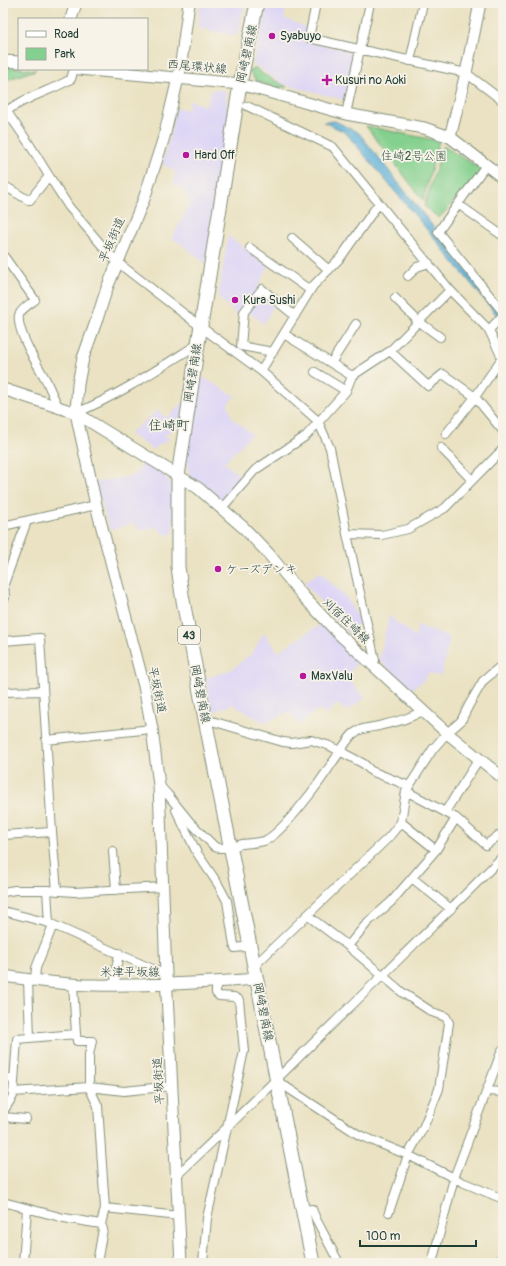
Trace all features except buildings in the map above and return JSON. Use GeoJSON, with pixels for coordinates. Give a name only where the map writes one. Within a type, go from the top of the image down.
{"type":"FeatureCollection","features":[{"type":"Feature","properties":{"kind":"main road","name":"岡崎碧南線"},"geometry":{"type":"LineString","coordinates":[[257,3],[240,84],[178,476],[178,567],[205,719],[313,1263]]}},
{"type":"Feature","properties":{"kind":"street"},"geometry":{"type":"LineString","coordinates":[[71,18],[76,3]]}},
{"type":"Feature","properties":{"kind":"street","name":"平坂街道"},"geometry":{"type":"LineString","coordinates":[[179,1216],[159,785],[152,729],[144,686],[96,505],[76,413],[78,384],[83,358],[107,288],[144,198],[164,137],[178,79],[189,3]]}},
{"type":"Feature","properties":{"kind":"street"},"geometry":{"type":"LineString","coordinates":[[316,3],[309,38],[466,73],[503,101]]}},
{"type":"Feature","properties":{"kind":"street"},"geometry":{"type":"LineString","coordinates":[[346,114],[370,3]]}},
{"type":"Feature","properties":{"kind":"street"},"geometry":{"type":"LineString","coordinates":[[410,61],[423,3]]}},
{"type":"Feature","properties":{"kind":"street"},"geometry":{"type":"LineString","coordinates":[[450,137],[466,73],[480,3]]}},
{"type":"Feature","properties":{"kind":"street"},"geometry":{"type":"LineString","coordinates":[[3,61],[18,62]]}},
{"type":"Feature","properties":{"kind":"street"},"geometry":{"type":"LineString","coordinates":[[74,70],[71,79],[53,89],[27,98],[4,110],[30,145],[69,207],[117,262],[261,371],[318,421],[330,448],[347,534],[375,660],[373,664]]}},
{"type":"Feature","properties":{"kind":"street","name":"西尾環状線"},"geometry":{"type":"LineString","coordinates":[[89,70],[240,84],[346,114],[424,128],[450,137],[503,178]]}},
{"type":"Feature","properties":{"kind":"street"},"geometry":{"type":"LineString","coordinates":[[247,106],[333,146],[450,290],[489,330],[502,358],[476,397],[446,434]]}},
{"type":"Feature","properties":{"kind":"street"},"geometry":{"type":"LineString","coordinates":[[486,165],[438,232],[503,312]]}},
{"type":"Feature","properties":{"kind":"street"},"geometry":{"type":"LineString","coordinates":[[3,185],[30,200],[49,176]]}},
{"type":"Feature","properties":{"kind":"street"},"geometry":{"type":"LineString","coordinates":[[261,371],[310,290],[342,257],[379,203]]}},
{"type":"Feature","properties":{"kind":"street"},"geometry":{"type":"LineString","coordinates":[[458,204],[503,236]]}},
{"type":"Feature","properties":{"kind":"street"},"geometry":{"type":"LineString","coordinates":[[292,238],[329,270]]}},
{"type":"Feature","properties":{"kind":"street"},"geometry":{"type":"LineString","coordinates":[[250,248],[310,290]]}},
{"type":"Feature","properties":{"kind":"street"},"geometry":{"type":"LineString","coordinates":[[4,257],[35,300],[19,315],[20,323],[27,346],[59,408]]}},
{"type":"Feature","properties":{"kind":"street"},"geometry":{"type":"LineString","coordinates":[[408,276],[417,267],[429,263]]}},
{"type":"Feature","properties":{"kind":"street"},"geometry":{"type":"LineString","coordinates":[[241,346],[244,312],[262,289],[295,316]]}},
{"type":"Feature","properties":{"kind":"street"},"geometry":{"type":"LineString","coordinates":[[222,508],[255,470],[306,436],[346,391],[352,376],[390,350],[450,290]]}},
{"type":"Feature","properties":{"kind":"street"},"geometry":{"type":"LineString","coordinates":[[395,298],[418,321],[440,337]]}},
{"type":"Feature","properties":{"kind":"street"},"geometry":{"type":"LineString","coordinates":[[489,330],[503,315]]}},
{"type":"Feature","properties":{"kind":"street"},"geometry":{"type":"LineString","coordinates":[[331,363],[356,324]]}},
{"type":"Feature","properties":{"kind":"street"},"geometry":{"type":"LineString","coordinates":[[284,334],[352,376]]}},
{"type":"Feature","properties":{"kind":"street"},"geometry":{"type":"LineString","coordinates":[[76,413],[96,405],[142,379],[198,344]]}},
{"type":"Feature","properties":{"kind":"street"},"geometry":{"type":"LineString","coordinates":[[232,350],[241,346],[273,352]]}},
{"type":"Feature","properties":{"kind":"street"},"geometry":{"type":"LineString","coordinates":[[390,350],[428,386],[443,374],[476,397],[503,432]]}},
{"type":"Feature","properties":{"kind":"street"},"geometry":{"type":"LineString","coordinates":[[314,372],[346,391]]}},
{"type":"Feature","properties":{"kind":"street","name":"刈宿住崎線"},"geometry":{"type":"LineString","coordinates":[[3,389],[76,413],[198,488],[244,528],[268,553],[318,613],[422,711],[503,778]]}},
{"type":"Feature","properties":{"kind":"street"},"geometry":{"type":"LineString","coordinates":[[441,448],[472,480]]}},
{"type":"Feature","properties":{"kind":"street"},"geometry":{"type":"LineString","coordinates":[[347,534],[382,535],[408,529],[445,508],[503,449]]}},
{"type":"Feature","properties":{"kind":"street"},"geometry":{"type":"LineString","coordinates":[[3,526],[96,505]]}},
{"type":"Feature","properties":{"kind":"street"},"geometry":{"type":"LineString","coordinates":[[3,598],[5,598],[4,584],[27,521]]}},
{"type":"Feature","properties":{"kind":"street"},"geometry":{"type":"LineString","coordinates":[[3,641],[40,638],[57,891]]}},
{"type":"Feature","properties":{"kind":"street"},"geometry":{"type":"LineString","coordinates":[[254,966],[389,837],[401,822],[407,788],[433,749],[447,733],[461,721],[483,681],[503,664]]}},
{"type":"Feature","properties":{"kind":"street"},"geometry":{"type":"LineString","coordinates":[[3,692],[43,691]]}},
{"type":"Feature","properties":{"kind":"street"},"geometry":{"type":"LineString","coordinates":[[159,785],[189,821],[215,847],[231,847],[263,841],[285,824],[314,789],[341,752],[351,735],[364,728],[406,719],[422,711]]}},
{"type":"Feature","properties":{"kind":"street"},"geometry":{"type":"LineString","coordinates":[[205,719],[283,742],[292,743],[312,740],[330,746],[364,764],[371,771],[407,788],[456,818],[486,844],[499,835],[503,837]]}},
{"type":"Feature","properties":{"kind":"street"},"geometry":{"type":"LineString","coordinates":[[46,740],[152,729]]}},
{"type":"Feature","properties":{"kind":"street"},"geometry":{"type":"LineString","coordinates":[[445,812],[479,759]]}},
{"type":"Feature","properties":{"kind":"street"},"geometry":{"type":"LineString","coordinates":[[168,795],[197,853],[218,884],[227,901],[235,948],[250,946]]}},
{"type":"Feature","properties":{"kind":"street"},"geometry":{"type":"LineString","coordinates":[[348,946],[368,922],[391,902],[436,850],[456,818]]}},
{"type":"Feature","properties":{"kind":"street"},"geometry":{"type":"LineString","coordinates":[[401,822],[436,850]]}},
{"type":"Feature","properties":{"kind":"street"},"geometry":{"type":"LineString","coordinates":[[3,835],[52,832]]}},
{"type":"Feature","properties":{"kind":"street"},"geometry":{"type":"LineString","coordinates":[[113,851],[116,890]]}},
{"type":"Feature","properties":{"kind":"street"},"geometry":{"type":"LineString","coordinates":[[177,1175],[227,1129],[503,856]]}},
{"type":"Feature","properties":{"kind":"street"},"geometry":{"type":"LineString","coordinates":[[412,878],[451,909]]}},
{"type":"Feature","properties":{"kind":"street"},"geometry":{"type":"LineString","coordinates":[[3,892],[15,890],[46,890],[74,892],[163,887]]}},
{"type":"Feature","properties":{"kind":"street"},"geometry":{"type":"LineString","coordinates":[[30,1038],[31,980],[51,924],[46,890]]}},
{"type":"Feature","properties":{"kind":"street"},"geometry":{"type":"LineString","coordinates":[[3,911],[51,924],[119,953],[167,980]]}},
{"type":"Feature","properties":{"kind":"street"},"geometry":{"type":"LineString","coordinates":[[307,916],[348,946],[403,994],[432,1012],[446,1017],[449,1023],[439,1089],[424,1128],[408,1154],[389,1212]]}},
{"type":"Feature","properties":{"kind":"street"},"geometry":{"type":"LineString","coordinates":[[116,985],[115,975],[119,953]]}},
{"type":"Feature","properties":{"kind":"street","name":"米津平坂線"},"geometry":{"type":"LineString","coordinates":[[3,976],[73,984],[116,985],[167,980],[216,982],[257,979]]}},
{"type":"Feature","properties":{"kind":"street"},"geometry":{"type":"LineString","coordinates":[[203,1263],[207,1218],[244,1051],[239,1000],[234,997],[219,996],[216,993],[216,982]]}},
{"type":"Feature","properties":{"kind":"street"},"geometry":{"type":"LineString","coordinates":[[73,984],[77,1042],[92,1041],[89,1055],[89,1087],[98,1106],[104,1208],[101,1224],[103,1229],[96,1263]]}},
{"type":"Feature","properties":{"kind":"street"},"geometry":{"type":"LineString","coordinates":[[3,1112],[13,1096],[17,1039],[76,1034]]}},
{"type":"Feature","properties":{"kind":"street"},"geometry":{"type":"LineString","coordinates":[[432,1263],[454,1178],[502,1050],[503,1051]]}},
{"type":"Feature","properties":{"kind":"street"},"geometry":{"type":"LineString","coordinates":[[3,1078],[14,1079]]}},
{"type":"Feature","properties":{"kind":"street"},"geometry":{"type":"LineString","coordinates":[[276,1081],[359,1136],[408,1154],[462,1182],[503,1199]]}},
{"type":"Feature","properties":{"kind":"street"},"geometry":{"type":"LineString","coordinates":[[13,1092],[89,1087],[124,1091],[173,1086]]}},
{"type":"Feature","properties":{"kind":"street"},"geometry":{"type":"LineString","coordinates":[[487,1091],[503,1092]]}},
{"type":"Feature","properties":{"kind":"street"},"geometry":{"type":"LineString","coordinates":[[3,1117],[26,1119]]}},
{"type":"Feature","properties":{"kind":"street"},"geometry":{"type":"LineString","coordinates":[[3,1202],[64,1218],[101,1224]]}},
{"type":"Feature","properties":{"kind":"street"},"geometry":{"type":"LineString","coordinates":[[104,1208],[179,1216],[181,1263]]}},
{"type":"Feature","properties":{"kind":"street"},"geometry":{"type":"LineString","coordinates":[[303,1210],[312,1208],[340,1263]]}},
{"type":"Feature","properties":{"kind":"street"},"geometry":{"type":"LineString","coordinates":[[23,1263],[27,1209]]}},
{"type":"Feature","properties":{"kind":"street"},"geometry":{"type":"LineString","coordinates":[[501,1263],[503,1254]]}},
{"type":"Feature","properties":{"kind":"shaded area"},"geometry":{"type":"Polygon","coordinates":[[[200,3],[245,3],[237,36],[198,28],[200,3]]]}},
{"type":"Feature","properties":{"kind":"shaded area"},"geometry":{"type":"Polygon","coordinates":[[[267,3],[286,3],[284,18],[307,28],[305,42],[358,52],[345,100],[283,84],[253,64],[267,3]]]}},
{"type":"Feature","properties":{"kind":"shaded area"},"geometry":{"type":"Polygon","coordinates":[[[211,90],[225,90],[229,118],[206,264],[172,238],[190,203],[184,190],[174,185],[175,171],[162,164],[171,132],[175,109],[189,109],[189,100],[206,106],[211,90]]]}},
{"type":"Feature","properties":{"kind":"shaded area"},"geometry":{"type":"Polygon","coordinates":[[[228,236],[269,266],[256,291],[274,305],[264,324],[250,313],[238,316],[218,297],[228,236]]]}},
{"type":"Feature","properties":{"kind":"shaded area"},"geometry":{"type":"Polygon","coordinates":[[[198,375],[235,396],[228,404],[232,418],[252,434],[224,463],[243,478],[222,502],[190,476],[186,459],[198,375]]]}},
{"type":"Feature","properties":{"kind":"shaded area"},"geometry":{"type":"Polygon","coordinates":[[[184,402],[184,414],[174,429],[164,435],[170,439],[157,446],[154,450],[129,434],[158,410],[166,418],[184,402]]]}},
{"type":"Feature","properties":{"kind":"shaded area"},"geometry":{"type":"Polygon","coordinates":[[[140,459],[166,476],[174,489],[173,534],[165,535],[157,527],[140,531],[134,523],[110,530],[98,492],[97,482],[131,476],[141,468],[140,459]]]}},
{"type":"Feature","properties":{"kind":"shaded area"},"geometry":{"type":"Polygon","coordinates":[[[320,572],[347,598],[354,611],[362,621],[349,634],[304,583],[320,572]]]}},
{"type":"Feature","properties":{"kind":"shaded area"},"geometry":{"type":"Polygon","coordinates":[[[389,616],[416,637],[417,625],[450,638],[441,676],[428,673],[425,679],[412,689],[379,660],[389,616]]]}},
{"type":"Feature","properties":{"kind":"shaded area"},"geometry":{"type":"Polygon","coordinates":[[[321,624],[360,660],[346,677],[365,698],[347,711],[337,704],[326,715],[318,709],[300,725],[288,712],[265,723],[232,704],[211,713],[206,678],[231,670],[253,652],[264,633],[278,652],[321,624]]]}},
{"type":"Feature","properties":{"kind":"green space"},"geometry":{"type":"Polygon","coordinates":[[[3,66],[18,68],[18,70],[36,70],[3,81],[3,66]]]}},
{"type":"Feature","properties":{"kind":"green space"},"geometry":{"type":"Polygon","coordinates":[[[256,68],[261,73],[287,87],[277,88],[256,81],[249,71],[256,68]]]}},
{"type":"Feature","properties":{"kind":"green space","name":"住崎2号公園"},"geometry":{"type":"Polygon","coordinates":[[[366,126],[439,141],[423,200],[366,126]]]}},
{"type":"Feature","properties":{"kind":"green space"},"geometry":{"type":"Polygon","coordinates":[[[443,146],[483,170],[439,218],[424,206],[443,146]]]}},
{"type":"Feature","properties":{"kind":"water"},"geometry":{"type":"Polygon","coordinates":[[[335,121],[359,133],[503,315],[503,323],[345,132],[324,122],[335,121]]]}},
{"type":"Feature","properties":{"kind":"place","name":"Syabuyo"},"geometry":{"type":"Point","coordinates":[272,36]}},
{"type":"Feature","properties":{"kind":"place","name":"Kusuri no Aoki"},"geometry":{"type":"Point","coordinates":[327,80]}},
{"type":"Feature","properties":{"kind":"place","name":"Hard Off"},"geometry":{"type":"Point","coordinates":[186,155]}},
{"type":"Feature","properties":{"kind":"place","name":"Kura Sushi"},"geometry":{"type":"Point","coordinates":[235,300]}},
{"type":"Feature","properties":{"kind":"place","name":"ケーズデンキ"},"geometry":{"type":"Point","coordinates":[218,569]}},
{"type":"Feature","properties":{"kind":"place","name":"MaxValu"},"geometry":{"type":"Point","coordinates":[303,676]}},
{"type":"Feature","properties":{"kind":"district","name":"住崎町"},"geometry":{"type":"Point","coordinates":[169,425]}}]}
